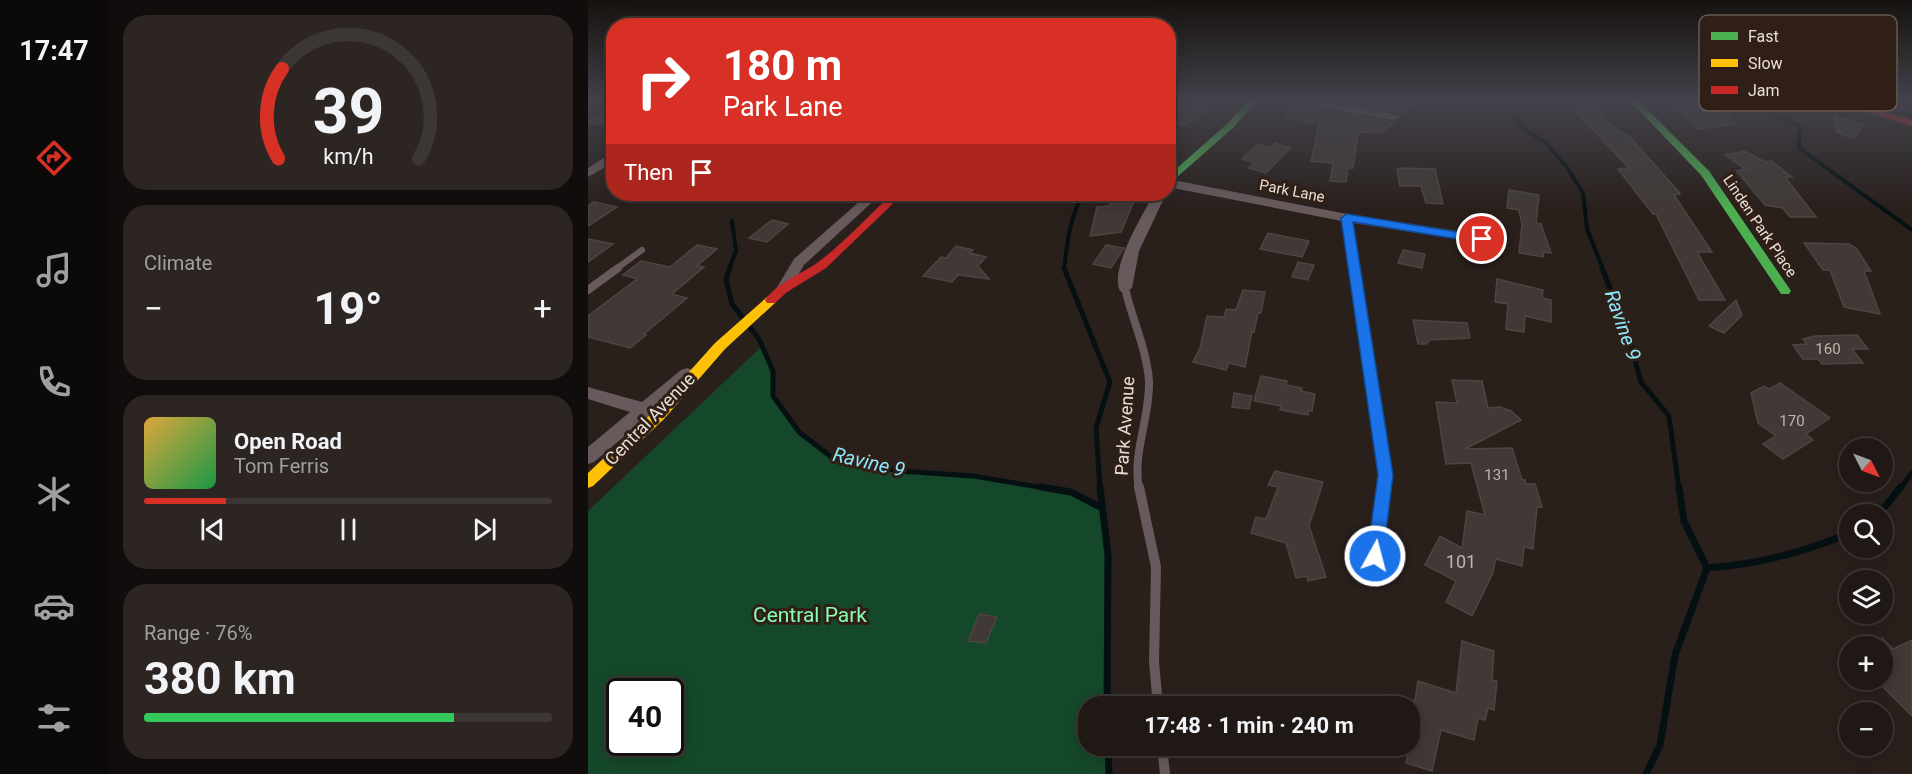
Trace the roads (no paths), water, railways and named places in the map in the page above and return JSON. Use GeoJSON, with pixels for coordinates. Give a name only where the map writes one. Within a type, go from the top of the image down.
{"type":"FeatureCollection","features":[{"type":"Feature","properties":{"kind":"street"},"geometry":{"type":"LineString","coordinates":[[1176,176],[1218,137]]}},
{"type":"Feature","properties":{"kind":"street","name":"Linden Park Place"},"geometry":{"type":"LineString","coordinates":[[1670,137],[1705,173],[1785,291]]}},
{"type":"Feature","properties":{"kind":"street"},"geometry":{"type":"LineString","coordinates":[[588,173],[606,162]]}},
{"type":"Feature","properties":{"kind":"street","name":"Park Lane"},"geometry":{"type":"LineString","coordinates":[[1176,185],[1347,218],[1482,239]]}},
{"type":"Feature","properties":{"kind":"street","name":"Central Avenue"},"geometry":{"type":"LineString","coordinates":[[783,289],[799,262],[867,201]]}},
{"type":"Feature","properties":{"kind":"street","name":"Central Avenue"},"geometry":{"type":"LineString","coordinates":[[588,482],[651,412],[716,351],[783,289],[822,266],[891,201]]}},
{"type":"Feature","properties":{"kind":"street","name":"Park Avenue"},"geometry":{"type":"LineString","coordinates":[[1125,288],[1126,267],[1138,235],[1156,201]]}},
{"type":"Feature","properties":{"kind":"street"},"geometry":{"type":"LineString","coordinates":[[1347,218],[1386,475],[1375,556]]}},
{"type":"Feature","properties":{"kind":"street"},"geometry":{"type":"LineString","coordinates":[[588,393],[651,412]]}},
{"type":"Feature","properties":{"kind":"street","name":"Central Avenue"},"geometry":{"type":"LineString","coordinates":[[588,457],[651,412]]}},
{"type":"Feature","properties":{"kind":"lane"},"geometry":{"type":"LineString","coordinates":[[588,290],[642,250]]}},
{"type":"Feature","properties":{"kind":"lane","name":"Park Avenue"},"geometry":{"type":"LineString","coordinates":[[1125,288],[1132,319],[1146,354],[1149,385],[1141,438],[1138,483],[1156,567],[1154,662],[1157,696]]}},
{"type":"Feature","properties":{"kind":"lane"},"geometry":{"type":"LineString","coordinates":[[1163,756],[1165,774]]}},
{"type":"Feature","properties":{"kind":"waterway","name":"Ravine 9"},"geometry":{"type":"LineString","coordinates":[[1537,137],[1546,143],[1566,166],[1583,193],[1587,229],[1603,269]]}},
{"type":"Feature","properties":{"kind":"waterway","name":"Ravine 9"},"geometry":{"type":"LineString","coordinates":[[1799,137],[1799,148],[1912,230]]}},
{"type":"Feature","properties":{"kind":"waterway","name":"Ravine 9"},"geometry":{"type":"LineString","coordinates":[[1064,268],[1072,221],[1080,201]]}},
{"type":"Feature","properties":{"kind":"waterway","name":"Ravine 9"},"geometry":{"type":"LineString","coordinates":[[729,269],[736,251],[732,221]]}},
{"type":"Feature","properties":{"kind":"waterway","name":"Ravine 9"},"geometry":{"type":"LineString","coordinates":[[730,268],[726,279],[732,304],[759,339],[773,371],[773,396],[799,432],[830,456],[899,471],[974,476],[1050,489]]}},
{"type":"Feature","properties":{"kind":"waterway","name":"Ravine 9"},"geometry":{"type":"LineString","coordinates":[[1064,268],[1110,382],[1096,428],[1100,489]]}},
{"type":"Feature","properties":{"kind":"waterway","name":"Ravine 9"},"geometry":{"type":"LineString","coordinates":[[1602,268],[1625,325],[1641,382],[1669,416],[1679,489]]}},
{"type":"Feature","properties":{"kind":"waterway","name":"Ravine 9"},"geometry":{"type":"LineString","coordinates":[[1900,489],[1912,473]]}},
{"type":"Feature","properties":{"kind":"waterway","name":"Ravine 9"},"geometry":{"type":"LineString","coordinates":[[1041,487],[1071,492],[1102,508]]}},
{"type":"Feature","properties":{"kind":"waterway","name":"Ravine 9"},"geometry":{"type":"LineString","coordinates":[[1100,487],[1108,555],[1107,696]]}},
{"type":"Feature","properties":{"kind":"waterway","name":"Ravine 9"},"geometry":{"type":"LineString","coordinates":[[1679,487],[1684,521],[1707,568]]}},
{"type":"Feature","properties":{"kind":"waterway","name":"Ravine 9"},"geometry":{"type":"LineString","coordinates":[[1887,504],[1901,487]]}},
{"type":"Feature","properties":{"kind":"waterway","name":"Ravine 9"},"geometry":{"type":"LineString","coordinates":[[1707,568],[1780,557],[1839,537]]}},
{"type":"Feature","properties":{"kind":"waterway","name":"Ravine 9"},"geometry":{"type":"LineString","coordinates":[[1646,774],[1660,745],[1675,655],[1707,568]]}},
{"type":"Feature","properties":{"kind":"waterway","name":"Ravine 9"},"geometry":{"type":"LineString","coordinates":[[1108,756],[1109,774]]}},
{"type":"Feature","properties":{"kind":"park label","name":"Central Park"},"geometry":{"type":"Point","coordinates":[810,615]}}]}
